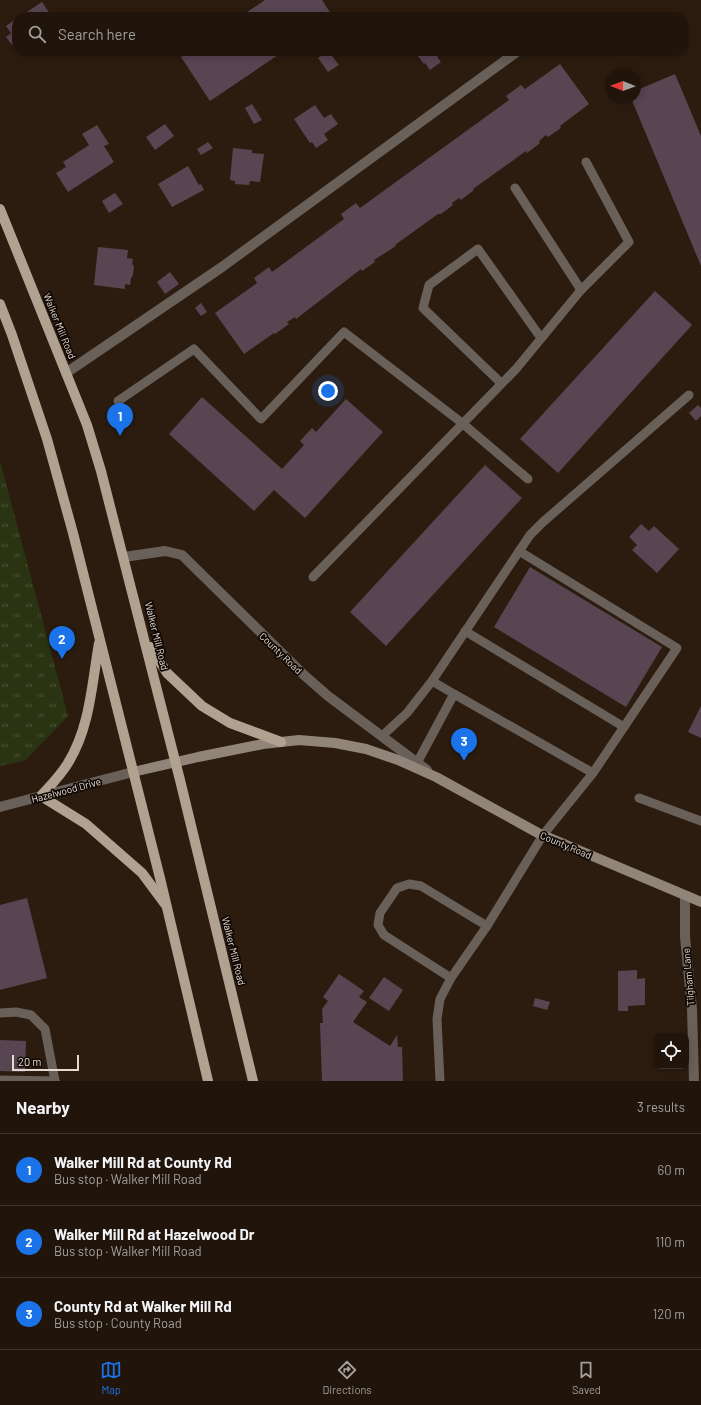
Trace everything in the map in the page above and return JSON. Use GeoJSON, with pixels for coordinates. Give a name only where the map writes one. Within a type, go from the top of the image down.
{"type":"FeatureCollection","features":[{"type":"Feature","properties":{"kind":"main road","name":"Walker Mill Road"},"geometry":{"type":"LineString","coordinates":[[0,209],[87,425],[99,464],[145,639],[253,1081]]}},
{"type":"Feature","properties":{"kind":"main road"},"geometry":{"type":"LineString","coordinates":[[0,304],[47,439],[73,532],[167,907],[208,1081]]}},
{"type":"Feature","properties":{"kind":"main road"},"geometry":{"type":"LineString","coordinates":[[100,639],[80,741],[68,764],[41,796],[86,824],[142,872],[167,907]]}},
{"type":"Feature","properties":{"kind":"main road"},"geometry":{"type":"LineString","coordinates":[[145,639],[166,673],[202,706],[230,723],[281,742]]}},
{"type":"Feature","properties":{"kind":"street"},"geometry":{"type":"LineString","coordinates":[[66,373],[222,267],[511,56]]}},
{"type":"Feature","properties":{"kind":"street","name":"County Road"},"geometry":{"type":"LineString","coordinates":[[124,557],[165,551],[182,555],[304,676],[328,696],[436,777]]}},
{"type":"Feature","properties":{"kind":"street","name":"County Road"},"geometry":{"type":"LineString","coordinates":[[133,772],[263,744],[299,740],[334,743],[366,749],[398,760],[436,777],[544,835],[701,902]]}},
{"type":"Feature","properties":{"kind":"street","name":"Hazelwood Drive"},"geometry":{"type":"LineString","coordinates":[[0,807],[133,772]]}},
{"type":"Feature","properties":{"kind":"street","name":"Tilgham Lane"},"geometry":{"type":"LineString","coordinates":[[685,896],[685,937],[692,1009],[694,1081]]}},
{"type":"Feature","properties":{"kind":"lane"},"geometry":{"type":"LineString","coordinates":[[313,577],[516,369],[581,290],[629,242],[586,162]]}},
{"type":"Feature","properties":{"kind":"lane"},"geometry":{"type":"LineString","coordinates":[[515,188],[581,290]]}},
{"type":"Feature","properties":{"kind":"lane"},"geometry":{"type":"LineString","coordinates":[[502,383],[423,308],[429,284],[478,249],[541,338]]}},
{"type":"Feature","properties":{"kind":"lane"},"geometry":{"type":"LineString","coordinates":[[118,401],[194,349],[261,419],[344,332],[462,424],[528,479]]}},
{"type":"Feature","properties":{"kind":"lane"},"geometry":{"type":"LineString","coordinates":[[382,736],[407,712],[432,681],[530,535],[689,395]]}},
{"type":"Feature","properties":{"kind":"lane"},"geometry":{"type":"LineString","coordinates":[[440,1081],[437,1019],[440,999],[451,978],[487,926],[544,835],[593,773],[677,648],[519,551]]}},
{"type":"Feature","properties":{"kind":"lane"},"geometry":{"type":"LineString","coordinates":[[465,631],[624,727]]}},
{"type":"Feature","properties":{"kind":"lane"},"geometry":{"type":"LineString","coordinates":[[432,681],[593,773]]}},
{"type":"Feature","properties":{"kind":"lane"},"geometry":{"type":"LineString","coordinates":[[417,763],[454,694]]}},
{"type":"Feature","properties":{"kind":"lane"},"geometry":{"type":"LineString","coordinates":[[639,798],[701,821]]}},
{"type":"Feature","properties":{"kind":"lane"},"geometry":{"type":"LineString","coordinates":[[451,978],[384,935],[378,925],[380,913],[397,888],[409,884],[421,886],[487,926]]}},
{"type":"Feature","properties":{"kind":"lane"},"geometry":{"type":"LineString","coordinates":[[0,1013],[16,1012],[30,1015],[45,1029],[55,1081],[0,1080]]}},
{"type":"Feature","properties":{"kind":"green space"},"geometry":{"type":"Polygon","coordinates":[[[0,461],[68,716],[26,760],[0,766],[0,461]]]}},
{"type":"Feature","properties":{"kind":"building"},"geometry":{"type":"Polygon","coordinates":[[[265,0],[322,0],[330,12],[247,12],[265,0]]]}},
{"type":"Feature","properties":{"kind":"building"},"geometry":{"type":"Polygon","coordinates":[[[42,2],[49,12],[27,12],[42,2]]]}},
{"type":"Feature","properties":{"kind":"building"},"geometry":{"type":"Polygon","coordinates":[[[12,22],[12,45],[6,37],[11,33],[6,26],[12,22]]]}},
{"type":"Feature","properties":{"kind":"building"},"geometry":{"type":"Polygon","coordinates":[[[182,56],[277,56],[210,101],[181,57],[182,56]]]}},
{"type":"Feature","properties":{"kind":"building"},"geometry":{"type":"Polygon","coordinates":[[[321,56],[332,56],[339,65],[328,72],[318,58],[321,56]]]}},
{"type":"Feature","properties":{"kind":"building"},"geometry":{"type":"Polygon","coordinates":[[[418,56],[438,56],[437,57],[441,62],[430,70],[425,63],[424,64],[418,56]]]}},
{"type":"Feature","properties":{"kind":"building"},"geometry":{"type":"Polygon","coordinates":[[[560,64],[589,104],[560,126],[561,128],[548,137],[546,135],[539,141],[540,143],[527,153],[526,151],[473,189],[474,190],[461,200],[459,198],[452,203],[453,205],[441,214],[438,214],[395,245],[396,246],[374,260],[375,262],[362,271],[361,269],[296,319],[295,317],[287,322],[289,324],[244,354],[215,313],[257,283],[254,278],[269,267],[272,272],[344,219],[341,214],[356,203],[360,208],[509,100],[506,96],[521,85],[525,89],[560,64]]]}},
{"type":"Feature","properties":{"kind":"building"},"geometry":{"type":"Polygon","coordinates":[[[675,74],[701,136],[701,266],[634,104],[641,104],[641,88],[675,74]]]}},
{"type":"Feature","properties":{"kind":"building"},"geometry":{"type":"Polygon","coordinates":[[[252,104],[262,120],[254,124],[245,108],[252,104]]]}},
{"type":"Feature","properties":{"kind":"building"},"geometry":{"type":"Polygon","coordinates":[[[315,105],[324,118],[331,114],[338,124],[324,134],[328,140],[316,148],[312,142],[310,143],[294,119],[315,105]]]}},
{"type":"Feature","properties":{"kind":"building"},"geometry":{"type":"Polygon","coordinates":[[[165,124],[174,136],[155,150],[146,137],[165,124]]]}},
{"type":"Feature","properties":{"kind":"building"},"geometry":{"type":"Polygon","coordinates":[[[97,125],[109,144],[104,146],[114,162],[68,192],[56,173],[66,167],[63,162],[89,145],[82,134],[97,125]]]}},
{"type":"Feature","properties":{"kind":"building"},"geometry":{"type":"Polygon","coordinates":[[[208,142],[213,148],[201,155],[197,149],[208,142]]]}},
{"type":"Feature","properties":{"kind":"building"},"geometry":{"type":"Polygon","coordinates":[[[233,148],[252,150],[252,153],[264,154],[260,182],[250,181],[249,185],[235,184],[235,181],[230,180],[233,148]]]}},
{"type":"Feature","properties":{"kind":"building"},"geometry":{"type":"Polygon","coordinates":[[[188,166],[199,185],[201,184],[204,190],[172,207],[158,184],[188,166]]]}},
{"type":"Feature","properties":{"kind":"building"},"geometry":{"type":"Polygon","coordinates":[[[115,193],[123,204],[109,213],[102,201],[115,193]]]}},
{"type":"Feature","properties":{"kind":"building"},"geometry":{"type":"Polygon","coordinates":[[[98,247],[128,250],[127,258],[133,259],[132,264],[134,266],[130,285],[125,284],[125,289],[94,285],[98,247]]]}},
{"type":"Feature","properties":{"kind":"building"},"geometry":{"type":"Polygon","coordinates":[[[170,272],[179,284],[165,294],[157,282],[170,272]]]}},
{"type":"Feature","properties":{"kind":"building"},"geometry":{"type":"Polygon","coordinates":[[[655,291],[692,325],[558,473],[520,439],[655,291]]]}},
{"type":"Feature","properties":{"kind":"building"},"geometry":{"type":"Polygon","coordinates":[[[201,303],[207,312],[201,316],[195,308],[201,303]]]}},
{"type":"Feature","properties":{"kind":"building"},"geometry":{"type":"Polygon","coordinates":[[[202,397],[282,469],[304,445],[300,441],[312,428],[316,432],[346,399],[383,432],[305,518],[274,490],[254,511],[169,434],[202,397]]]}},
{"type":"Feature","properties":{"kind":"building"},"geometry":{"type":"Polygon","coordinates":[[[698,405],[701,408],[701,416],[696,421],[689,413],[698,405]]]}},
{"type":"Feature","properties":{"kind":"building"},"geometry":{"type":"Polygon","coordinates":[[[485,465],[522,498],[386,646],[350,612],[485,465]]]}},
{"type":"Feature","properties":{"kind":"building"},"geometry":{"type":"Polygon","coordinates":[[[641,524],[649,531],[654,526],[679,549],[657,573],[632,550],[637,545],[629,537],[641,524]]]}},
{"type":"Feature","properties":{"kind":"building"},"geometry":{"type":"Polygon","coordinates":[[[530,567],[662,647],[626,707],[494,627],[530,567]]]}},
{"type":"Feature","properties":{"kind":"building"},"geometry":{"type":"Polygon","coordinates":[[[701,706],[701,738],[688,732],[701,706]]]}},
{"type":"Feature","properties":{"kind":"building"},"geometry":{"type":"Polygon","coordinates":[[[27,898],[47,978],[0,990],[0,905],[27,898]]]}},
{"type":"Feature","properties":{"kind":"building"},"geometry":{"type":"Polygon","coordinates":[[[637,970],[637,979],[645,978],[645,1005],[628,1006],[628,1011],[618,1011],[618,971],[637,970]]]}},
{"type":"Feature","properties":{"kind":"building"},"geometry":{"type":"Polygon","coordinates":[[[339,974],[364,991],[359,997],[367,1002],[353,1022],[390,1046],[397,1035],[398,1047],[402,1047],[403,1081],[322,1081],[320,1023],[323,1023],[322,1009],[328,1001],[323,997],[339,974]]]}},
{"type":"Feature","properties":{"kind":"building"},"geometry":{"type":"Polygon","coordinates":[[[384,977],[403,990],[389,1011],[369,998],[384,977]]]}},
{"type":"Feature","properties":{"kind":"building"},"geometry":{"type":"Polygon","coordinates":[[[535,998],[550,1002],[547,1010],[533,1006],[535,998]]]}},
{"type":"Feature","properties":{"kind":"building"},"geometry":{"type":"Polygon","coordinates":[[[0,1040],[26,1041],[25,1072],[0,1071],[0,1040]]]}},
{"type":"Feature","properties":{"kind":"place","name":"Walker Mill Rd at County Rd"},"geometry":{"type":"Point","coordinates":[120,436]}},
{"type":"Feature","properties":{"kind":"place","name":"Walker Mill Rd at Hazelwood Dr"},"geometry":{"type":"Point","coordinates":[62,659]}},
{"type":"Feature","properties":{"kind":"place","name":"County Rd at Walker Mill Rd"},"geometry":{"type":"Point","coordinates":[464,761]}}]}
